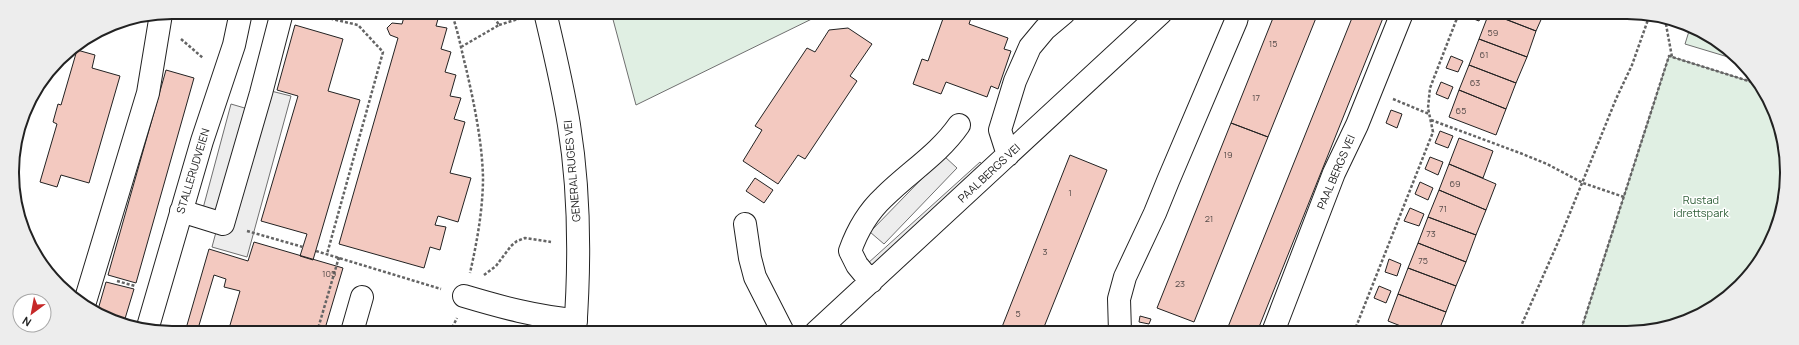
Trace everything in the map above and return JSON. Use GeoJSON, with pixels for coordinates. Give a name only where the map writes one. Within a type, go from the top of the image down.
{"type":"FeatureCollection","features":[{"type":"Feature","properties":{"kind":"street"},"geometry":{"type":"LineString","coordinates":[[86,299],[148,93],[160,19]]}},
{"type":"Feature","properties":{"kind":"street","name":"STALLERUDVEIEN"},"geometry":{"type":"LineString","coordinates":[[149,324],[181,210],[234,45],[240,19]]}},
{"type":"Feature","properties":{"kind":"street"},"geometry":{"type":"LineString","coordinates":[[181,210],[223,224],[261,93],[280,19]]}},
{"type":"Feature","properties":{"kind":"street","name":"GENERAL RUGES VEI"},"geometry":{"type":"LineString","coordinates":[[546,19],[569,126],[574,172],[578,261],[576,326]]}},
{"type":"Feature","properties":{"kind":"street"},"geometry":{"type":"LineString","coordinates":[[1008,155],[1000,130],[1015,81],[1030,47],[1045,29],[1057,19]]}},
{"type":"Feature","properties":{"kind":"street","name":"PAAL BERGS VEI"},"geometry":{"type":"LineString","coordinates":[[823,326],[1008,155],[1122,47],[1154,19]]}},
{"type":"Feature","properties":{"kind":"street"},"geometry":{"type":"LineString","coordinates":[[1120,326],[1120,299],[1125,278],[1155,213],[1236,19]]}},
{"type":"Feature","properties":{"kind":"street","name":"PAAL BERGS VEI"},"geometry":{"type":"LineString","coordinates":[[1275,326],[1334,173],[1357,125],[1400,19]]}},
{"type":"Feature","properties":{"kind":"street"},"geometry":{"type":"LineString","coordinates":[[871,282],[857,265],[850,251],[855,235],[883,197],[949,139],[959,125]]}},
{"type":"Feature","properties":{"kind":"street"},"geometry":{"type":"LineString","coordinates":[[745,224],[750,258],[755,277],[780,326]]}},
{"type":"Feature","properties":{"kind":"street"},"geometry":{"type":"LineString","coordinates":[[464,296],[576,326]]}},
{"type":"Feature","properties":{"kind":"street"},"geometry":{"type":"LineString","coordinates":[[354,326],[362,297]]}},
{"type":"Feature","properties":{"kind":"path"},"geometry":{"type":"LineString","coordinates":[[161,19],[206,61],[222,83]]}},
{"type":"Feature","properties":{"kind":"path"},"geometry":{"type":"LineString","coordinates":[[327,254],[383,52],[358,25],[333,19]]}},
{"type":"Feature","properties":{"kind":"path"},"geometry":{"type":"LineString","coordinates":[[453,19],[461,47],[477,127],[483,176],[482,204],[472,262],[464,296]]}},
{"type":"Feature","properties":{"kind":"path"},"geometry":{"type":"LineString","coordinates":[[496,19],[499,25]]}},
{"type":"Feature","properties":{"kind":"path"},"geometry":{"type":"LineString","coordinates":[[461,47],[499,25],[518,19]]}},
{"type":"Feature","properties":{"kind":"path"},"geometry":{"type":"LineString","coordinates":[[1356,326],[1433,132],[1429,114],[1430,88],[1457,19]]}},
{"type":"Feature","properties":{"kind":"path"},"geometry":{"type":"LineString","coordinates":[[1521,326],[1583,183],[1616,99],[1632,65],[1648,20]]}},
{"type":"Feature","properties":{"kind":"path"},"geometry":{"type":"LineString","coordinates":[[1665,24],[1672,57]]}},
{"type":"Feature","properties":{"kind":"path"},"geometry":{"type":"LineString","coordinates":[[1582,326],[1669,56],[1750,81]]}},
{"type":"Feature","properties":{"kind":"path"},"geometry":{"type":"LineString","coordinates":[[1393,99],[1429,114]]}},
{"type":"Feature","properties":{"kind":"path"},"geometry":{"type":"LineString","coordinates":[[1430,120],[1534,159],[1583,183],[1624,197]]}},
{"type":"Feature","properties":{"kind":"path"},"geometry":{"type":"LineString","coordinates":[[223,224],[303,247]]}},
{"type":"Feature","properties":{"kind":"path"},"geometry":{"type":"LineString","coordinates":[[464,296],[478,281],[496,266],[517,240],[525,238],[551,242]]}},
{"type":"Feature","properties":{"kind":"path"},"geometry":{"type":"LineString","coordinates":[[316,251],[464,296]]}},
{"type":"Feature","properties":{"kind":"path"},"geometry":{"type":"LineString","coordinates":[[319,326],[338,257]]}},
{"type":"Feature","properties":{"kind":"green space"},"geometry":{"type":"Polygon","coordinates":[[[613,19],[812,19],[636,105],[613,19]]]}},
{"type":"Feature","properties":{"kind":"green space"},"geometry":{"type":"Polygon","coordinates":[[[1689,33],[1712,45],[1728,57],[1685,44],[1689,33]]]}},
{"type":"Feature","properties":{"kind":"green space","name":"Rustad idrettspark"},"geometry":{"type":"Polygon","coordinates":[[[1669,56],[1750,81],[1764,105],[1772,123],[1780,162],[1779,193],[1775,212],[1764,240],[1754,258],[1742,274],[1728,288],[1712,300],[1676,318],[1637,326],[1582,326],[1669,56]]]}},
{"type":"Feature","properties":{"kind":"shaded area"},"geometry":{"type":"Polygon","coordinates":[[[255,87],[291,96],[247,257],[212,247],[216,232],[198,227],[231,104],[248,109],[255,87]]]}},
{"type":"Feature","properties":{"kind":"shaded area"},"geometry":{"type":"Polygon","coordinates":[[[944,156],[957,168],[884,244],[870,232],[944,156]]]}},
{"type":"Feature","properties":{"kind":"shaded area"},"geometry":{"type":"Polygon","coordinates":[[[980,162],[987,170],[875,272],[867,264],[980,162]]]}},
{"type":"Feature","properties":{"kind":"building"},"geometry":{"type":"Polygon","coordinates":[[[403,19],[438,19],[436,26],[447,28],[441,49],[451,52],[445,72],[456,75],[450,96],[461,98],[454,119],[465,122],[450,173],[471,178],[458,222],[438,216],[435,225],[446,227],[440,250],[430,247],[424,268],[339,244],[398,38],[390,35],[387,28],[392,23],[402,24],[403,19]]]}},
{"type":"Feature","properties":{"kind":"building"},"geometry":{"type":"Polygon","coordinates":[[[943,19],[971,19],[969,24],[1008,38],[1004,49],[1011,51],[998,89],[991,86],[987,97],[946,82],[941,94],[913,84],[922,59],[928,61],[943,19]]]}},
{"type":"Feature","properties":{"kind":"building"},"geometry":{"type":"Polygon","coordinates":[[[1273,19],[1316,19],[1268,137],[1231,123],[1273,19]]]}},
{"type":"Feature","properties":{"kind":"building"},"geometry":{"type":"Polygon","coordinates":[[[1352,19],[1383,19],[1259,326],[1228,326],[1352,19]]]}},
{"type":"Feature","properties":{"kind":"building"},"geometry":{"type":"Polygon","coordinates":[[[1487,19],[1505,19],[1536,31],[1527,57],[1479,39],[1487,19]]]}},
{"type":"Feature","properties":{"kind":"building"},"geometry":{"type":"Polygon","coordinates":[[[1505,19],[1541,19],[1536,31],[1505,19]]]}},
{"type":"Feature","properties":{"kind":"building"},"geometry":{"type":"Polygon","coordinates":[[[295,25],[343,39],[328,91],[360,100],[313,260],[300,256],[307,234],[261,221],[298,96],[277,90],[295,25]]]}},
{"type":"Feature","properties":{"kind":"building"},"geometry":{"type":"Polygon","coordinates":[[[848,28],[872,44],[850,76],[857,81],[805,159],[798,155],[778,184],[743,161],[762,130],[755,126],[807,48],[815,52],[829,30],[848,28]]]}},
{"type":"Feature","properties":{"kind":"building"},"geometry":{"type":"Polygon","coordinates":[[[1479,39],[1527,57],[1516,83],[1469,65],[1479,39]]]}},
{"type":"Feature","properties":{"kind":"building"},"geometry":{"type":"Polygon","coordinates":[[[79,51],[95,55],[92,68],[120,76],[89,183],[61,175],[57,187],[40,182],[57,124],[53,122],[58,104],[61,105],[76,53],[79,51]]]}},
{"type":"Feature","properties":{"kind":"building"},"geometry":{"type":"Polygon","coordinates":[[[1451,56],[1463,61],[1458,72],[1446,68],[1451,56]]]}},
{"type":"Feature","properties":{"kind":"building"},"geometry":{"type":"Polygon","coordinates":[[[1469,65],[1516,83],[1506,109],[1459,90],[1469,65]]]}},
{"type":"Feature","properties":{"kind":"building"},"geometry":{"type":"Polygon","coordinates":[[[166,70],[194,78],[136,283],[108,275],[166,70]]]}},
{"type":"Feature","properties":{"kind":"building"},"geometry":{"type":"Polygon","coordinates":[[[1441,82],[1453,87],[1448,99],[1436,94],[1441,82]]]}},
{"type":"Feature","properties":{"kind":"building"},"geometry":{"type":"Polygon","coordinates":[[[1459,90],[1506,109],[1496,135],[1449,117],[1459,90]]]}},
{"type":"Feature","properties":{"kind":"building"},"geometry":{"type":"Polygon","coordinates":[[[1391,110],[1402,114],[1397,128],[1386,123],[1391,110]]]}},
{"type":"Feature","properties":{"kind":"building"},"geometry":{"type":"Polygon","coordinates":[[[1231,123],[1268,137],[1194,322],[1157,308],[1231,123]]]}},
{"type":"Feature","properties":{"kind":"building"},"geometry":{"type":"Polygon","coordinates":[[[1440,131],[1453,136],[1448,148],[1435,143],[1440,131]]]}},
{"type":"Feature","properties":{"kind":"building"},"geometry":{"type":"Polygon","coordinates":[[[1459,138],[1493,151],[1483,178],[1449,164],[1459,138]]]}},
{"type":"Feature","properties":{"kind":"building"},"geometry":{"type":"Polygon","coordinates":[[[1070,155],[1107,170],[1044,326],[1002,326],[1070,155]]]}},
{"type":"Feature","properties":{"kind":"building"},"geometry":{"type":"Polygon","coordinates":[[[1430,157],[1443,162],[1438,175],[1425,169],[1430,157]]]}},
{"type":"Feature","properties":{"kind":"building"},"geometry":{"type":"Polygon","coordinates":[[[1449,164],[1496,184],[1486,210],[1439,190],[1449,164]]]}},
{"type":"Feature","properties":{"kind":"building"},"geometry":{"type":"Polygon","coordinates":[[[755,178],[773,190],[764,203],[746,191],[755,178]]]}},
{"type":"Feature","properties":{"kind":"building"},"geometry":{"type":"Polygon","coordinates":[[[1420,182],[1433,188],[1428,200],[1415,194],[1420,182]]]}},
{"type":"Feature","properties":{"kind":"building"},"geometry":{"type":"Polygon","coordinates":[[[1439,190],[1486,210],[1476,235],[1428,217],[1439,190]]]}},
{"type":"Feature","properties":{"kind":"building"},"geometry":{"type":"Polygon","coordinates":[[[1410,208],[1424,214],[1419,226],[1404,221],[1410,208]]]}},
{"type":"Feature","properties":{"kind":"building"},"geometry":{"type":"Polygon","coordinates":[[[1428,217],[1476,235],[1466,262],[1418,243],[1428,217]]]}},
{"type":"Feature","properties":{"kind":"building"},"geometry":{"type":"Polygon","coordinates":[[[254,242],[343,268],[326,326],[230,326],[240,291],[224,287],[226,279],[214,275],[199,326],[187,326],[209,249],[248,261],[254,242]]]}},
{"type":"Feature","properties":{"kind":"building"},"geometry":{"type":"Polygon","coordinates":[[[1418,243],[1466,262],[1456,286],[1408,268],[1418,243]]]}},
{"type":"Feature","properties":{"kind":"building"},"geometry":{"type":"Polygon","coordinates":[[[1389,259],[1401,264],[1397,276],[1385,272],[1389,259]]]}},
{"type":"Feature","properties":{"kind":"building"},"geometry":{"type":"Polygon","coordinates":[[[1408,268],[1456,286],[1446,312],[1398,294],[1408,268]]]}},
{"type":"Feature","properties":{"kind":"building"},"geometry":{"type":"Polygon","coordinates":[[[106,282],[134,289],[125,319],[99,307],[106,282]]]}},
{"type":"Feature","properties":{"kind":"building"},"geometry":{"type":"Polygon","coordinates":[[[1379,286],[1391,291],[1386,303],[1374,298],[1379,286]]]}},
{"type":"Feature","properties":{"kind":"building"},"geometry":{"type":"Polygon","coordinates":[[[1398,294],[1446,312],[1441,326],[1401,326],[1388,321],[1398,294]]]}},
{"type":"Feature","properties":{"kind":"building"},"geometry":{"type":"Polygon","coordinates":[[[1140,316],[1151,319],[1149,324],[1139,322],[1140,316]]]}}]}
